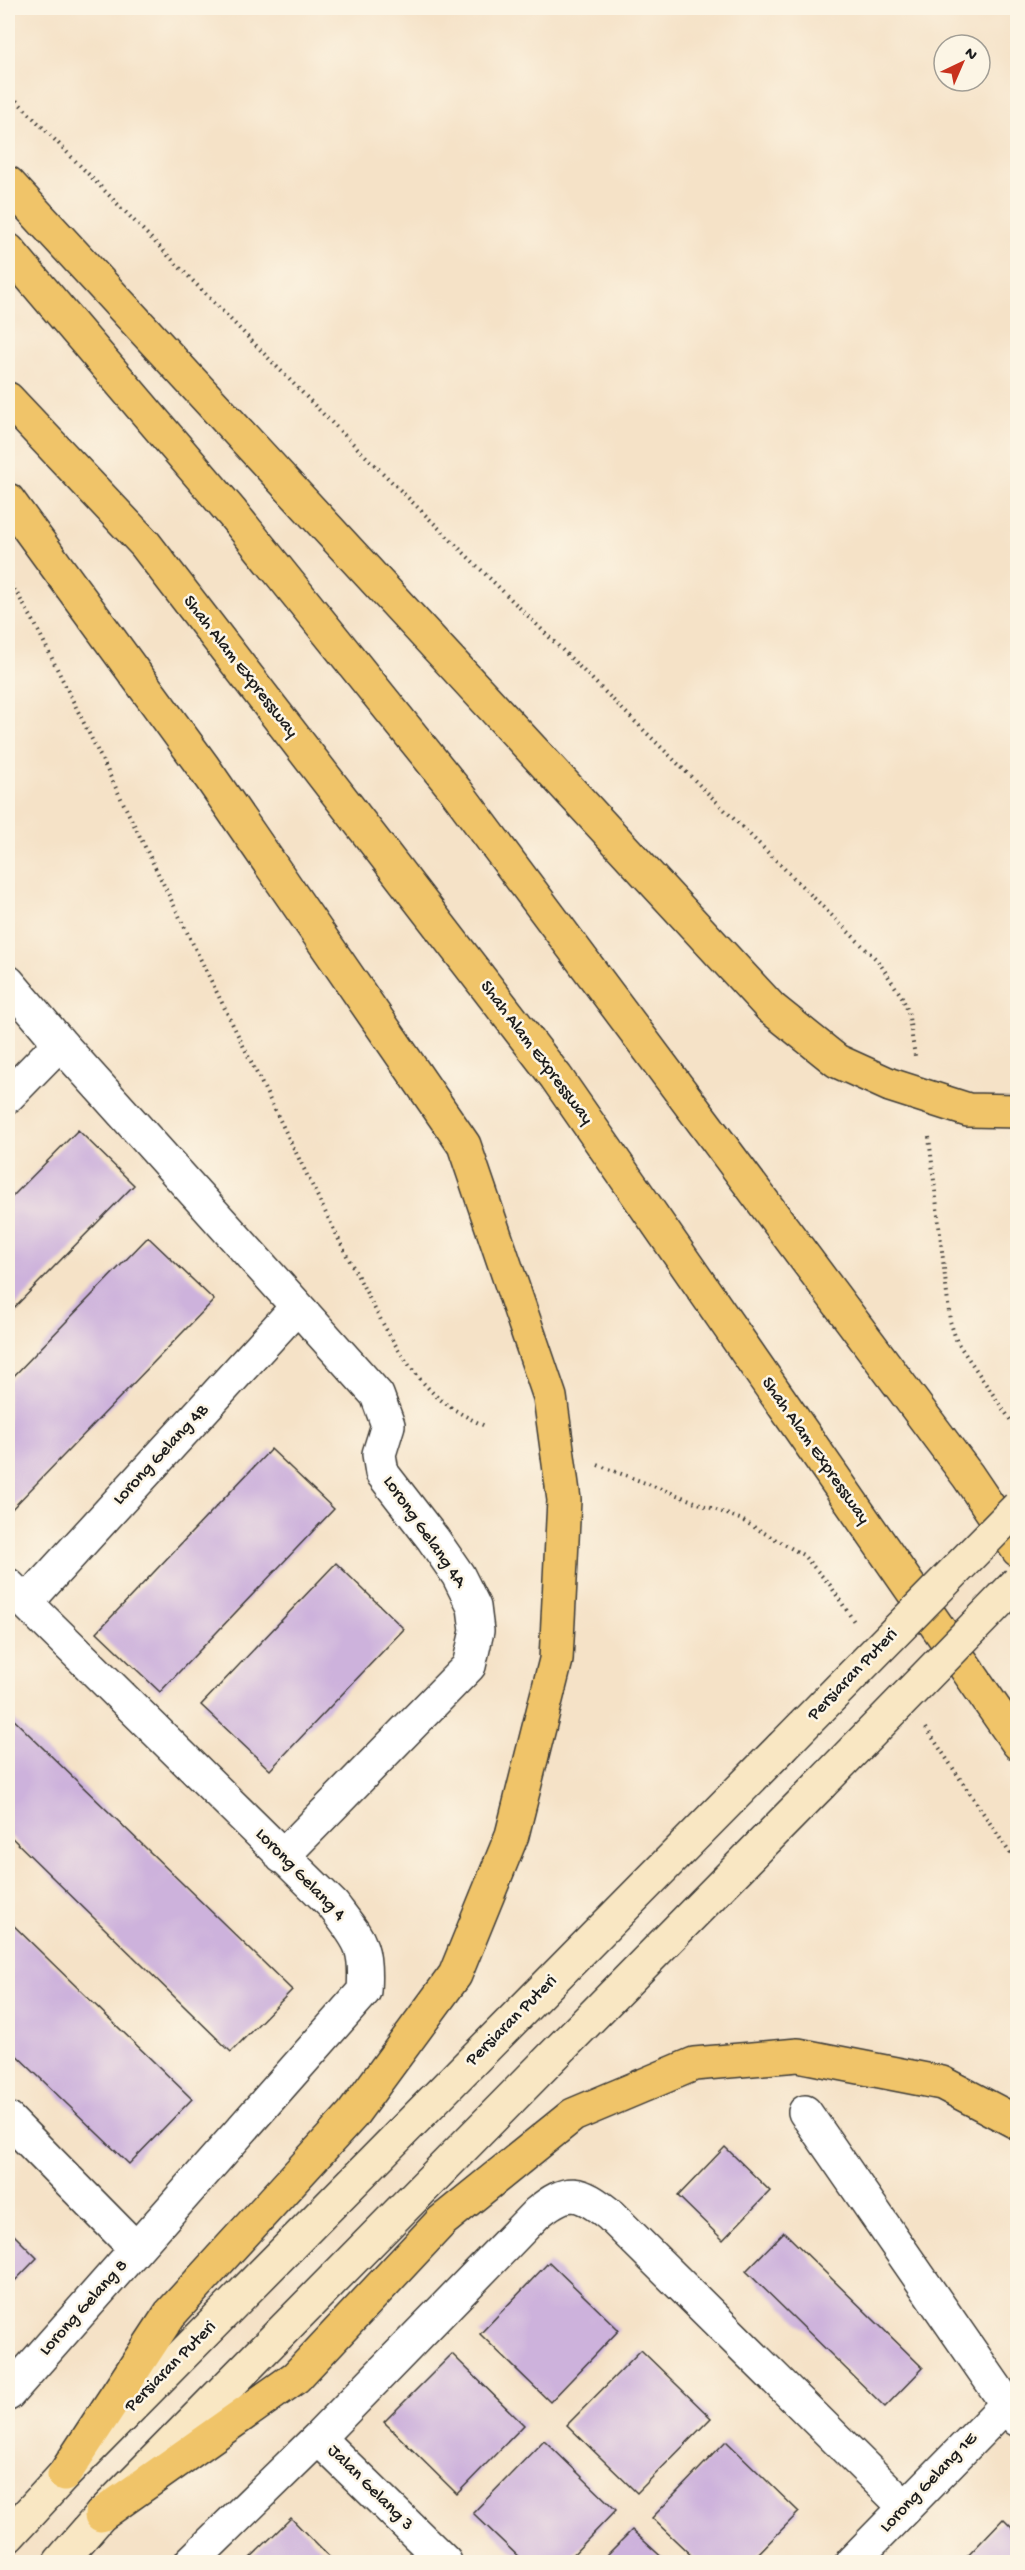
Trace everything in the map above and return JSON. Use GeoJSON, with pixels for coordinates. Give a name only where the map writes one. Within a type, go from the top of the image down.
{"type":"FeatureCollection","features":[{"type":"Feature","properties":{"kind":"highway"},"geometry":{"type":"LineString","coordinates":[[8,183],[771,1008],[837,1061],[890,1085],[969,1110],[1017,1112]]}},
{"type":"Feature","properties":{"kind":"highway"},"geometry":{"type":"LineString","coordinates":[[8,250],[232,513],[456,790],[960,1466],[1017,1550]]}},
{"type":"Feature","properties":{"kind":"highway","name":"Shah Alam Expressway"},"geometry":{"type":"LineString","coordinates":[[8,399],[145,544],[556,1077],[1017,1743]]}},
{"type":"Feature","properties":{"kind":"highway"},"geometry":{"type":"LineString","coordinates":[[8,500],[204,768],[464,1145],[550,1397],[564,1500],[556,1660],[512,1835],[456,1975],[352,2115],[170,2314],[64,2475]]}},
{"type":"Feature","properties":{"kind":"highway"},"geometry":{"type":"LineString","coordinates":[[101,2515],[296,2377],[442,2221],[573,2115],[694,2064],[798,2055],[942,2084],[1017,2123]]}},
{"type":"Feature","properties":{"kind":"street","name":"Lorong Gelang 4A"},"geometry":{"type":"LineString","coordinates":[[8,982],[60,1043],[377,1395],[388,1425],[379,1454],[382,1473],[458,1575],[474,1607],[477,1631],[469,1666],[282,1857]]}},
{"type":"Feature","properties":{"kind":"street"},"geometry":{"type":"LineString","coordinates":[[8,1096],[60,1043]]}},
{"type":"Feature","properties":{"kind":"street","name":"Lorong Gelang 4B"},"geometry":{"type":"LineString","coordinates":[[17,1594],[297,1307]]}},
{"type":"Feature","properties":{"kind":"street","name":"Persiaran Puteri"},"geometry":{"type":"LineString","coordinates":[[8,2536],[64,2475],[1017,1507]]}},
{"type":"Feature","properties":{"kind":"street"},"geometry":{"type":"LineString","coordinates":[[60,2562],[101,2515],[1017,1582]]}},
{"type":"Feature","properties":{"kind":"street","name":"Lorong Gelang 4"},"geometry":{"type":"LineString","coordinates":[[17,1594],[333,1905],[361,1942],[366,1966],[364,1991],[136,2249]]}},
{"type":"Feature","properties":{"kind":"street"},"geometry":{"type":"LineString","coordinates":[[805,2112],[1012,2412]]}},
{"type":"Feature","properties":{"kind":"street"},"geometry":{"type":"LineString","coordinates":[[8,2119],[136,2249]]}},
{"type":"Feature","properties":{"kind":"street"},"geometry":{"type":"LineString","coordinates":[[318,2438],[537,2213],[554,2199],[574,2194],[588,2198],[610,2216],[905,2507]]}},
{"type":"Feature","properties":{"kind":"street","name":"Lorong Gelang 8"},"geometry":{"type":"LineString","coordinates":[[8,2394],[136,2249]]}},
{"type":"Feature","properties":{"kind":"street","name":"Lorong Gelang 1E"},"geometry":{"type":"LineString","coordinates":[[852,2562],[905,2507],[1012,2412]]}},
{"type":"Feature","properties":{"kind":"street","name":"Jalan Gelang 3"},"geometry":{"type":"LineString","coordinates":[[191,2562],[318,2438],[445,2562]]}},
{"type":"Feature","properties":{"kind":"path"},"geometry":{"type":"LineString","coordinates":[[8,92],[327,418],[878,961],[902,997],[908,1011],[917,1065]]}},
{"type":"Feature","properties":{"kind":"path"},"geometry":{"type":"LineString","coordinates":[[8,579],[38,631],[346,1254],[399,1350],[433,1393],[463,1416],[487,1427]]}},
{"type":"Feature","properties":{"kind":"path"},"geometry":{"type":"LineString","coordinates":[[928,1130],[950,1321],[957,1342],[1017,1431]]}},
{"type":"Feature","properties":{"kind":"path"},"geometry":{"type":"LineString","coordinates":[[598,1465],[740,1519],[803,1555],[830,1585],[856,1624]]}},
{"type":"Feature","properties":{"kind":"path"},"geometry":{"type":"LineString","coordinates":[[920,1718],[1017,1865]]}},
{"type":"Feature","properties":{"kind":"building"},"geometry":{"type":"Polygon","coordinates":[[[78,1130],[134,1185],[8,1314],[8,1201],[78,1130]]]}},
{"type":"Feature","properties":{"kind":"building"},"geometry":{"type":"Polygon","coordinates":[[[148,1237],[214,1300],[8,1513],[8,1382],[148,1237]]]}},
{"type":"Feature","properties":{"kind":"building"},"geometry":{"type":"Polygon","coordinates":[[[271,1449],[334,1509],[160,1692],[97,1632],[271,1449]]]}},
{"type":"Feature","properties":{"kind":"building"},"geometry":{"type":"Polygon","coordinates":[[[336,1563],[404,1629],[270,1770],[201,1705],[336,1563]]]}},
{"type":"Feature","properties":{"kind":"building"},"geometry":{"type":"Polygon","coordinates":[[[8,1714],[292,1990],[231,2052],[8,1834],[8,1714]]]}},
{"type":"Feature","properties":{"kind":"building"},"geometry":{"type":"Polygon","coordinates":[[[8,1920],[192,2099],[129,2164],[8,2047],[8,1920]]]}},
{"type":"Feature","properties":{"kind":"building"},"geometry":{"type":"Polygon","coordinates":[[[725,2147],[770,2191],[723,2240],[678,2196],[725,2147]]]}},
{"type":"Feature","properties":{"kind":"building"},"geometry":{"type":"Polygon","coordinates":[[[8,2229],[37,2258],[8,2288],[8,2229]]]}},
{"type":"Feature","properties":{"kind":"building"},"geometry":{"type":"Polygon","coordinates":[[[784,2232],[923,2368],[885,2407],[746,2271],[784,2232]]]}},
{"type":"Feature","properties":{"kind":"building"},"geometry":{"type":"Polygon","coordinates":[[[549,2262],[619,2330],[550,2402],[480,2334],[549,2262]]]}},
{"type":"Feature","properties":{"kind":"building"},"geometry":{"type":"Polygon","coordinates":[[[641,2350],[711,2418],[637,2493],[567,2425],[641,2350]]]}},
{"type":"Feature","properties":{"kind":"building"},"geometry":{"type":"Polygon","coordinates":[[[452,2354],[524,2425],[457,2494],[384,2422],[452,2354]]]}},
{"type":"Feature","properties":{"kind":"building"},"geometry":{"type":"Polygon","coordinates":[[[544,2440],[616,2510],[566,2562],[524,2562],[473,2513],[544,2440]]]}},
{"type":"Feature","properties":{"kind":"building"},"geometry":{"type":"Polygon","coordinates":[[[726,2441],[799,2512],[750,2562],[698,2562],[652,2518],[726,2441]]]}},
{"type":"Feature","properties":{"kind":"building"},"geometry":{"type":"Polygon","coordinates":[[[291,2518],[335,2562],[246,2562],[291,2518]]]}},
{"type":"Feature","properties":{"kind":"building"},"geometry":{"type":"Polygon","coordinates":[[[1003,2519],[1017,2533],[1017,2562],[962,2562],[1003,2519]]]}},
{"type":"Feature","properties":{"kind":"building"},"geometry":{"type":"Polygon","coordinates":[[[632,2530],[667,2562],[600,2562],[632,2530]]]}}]}
